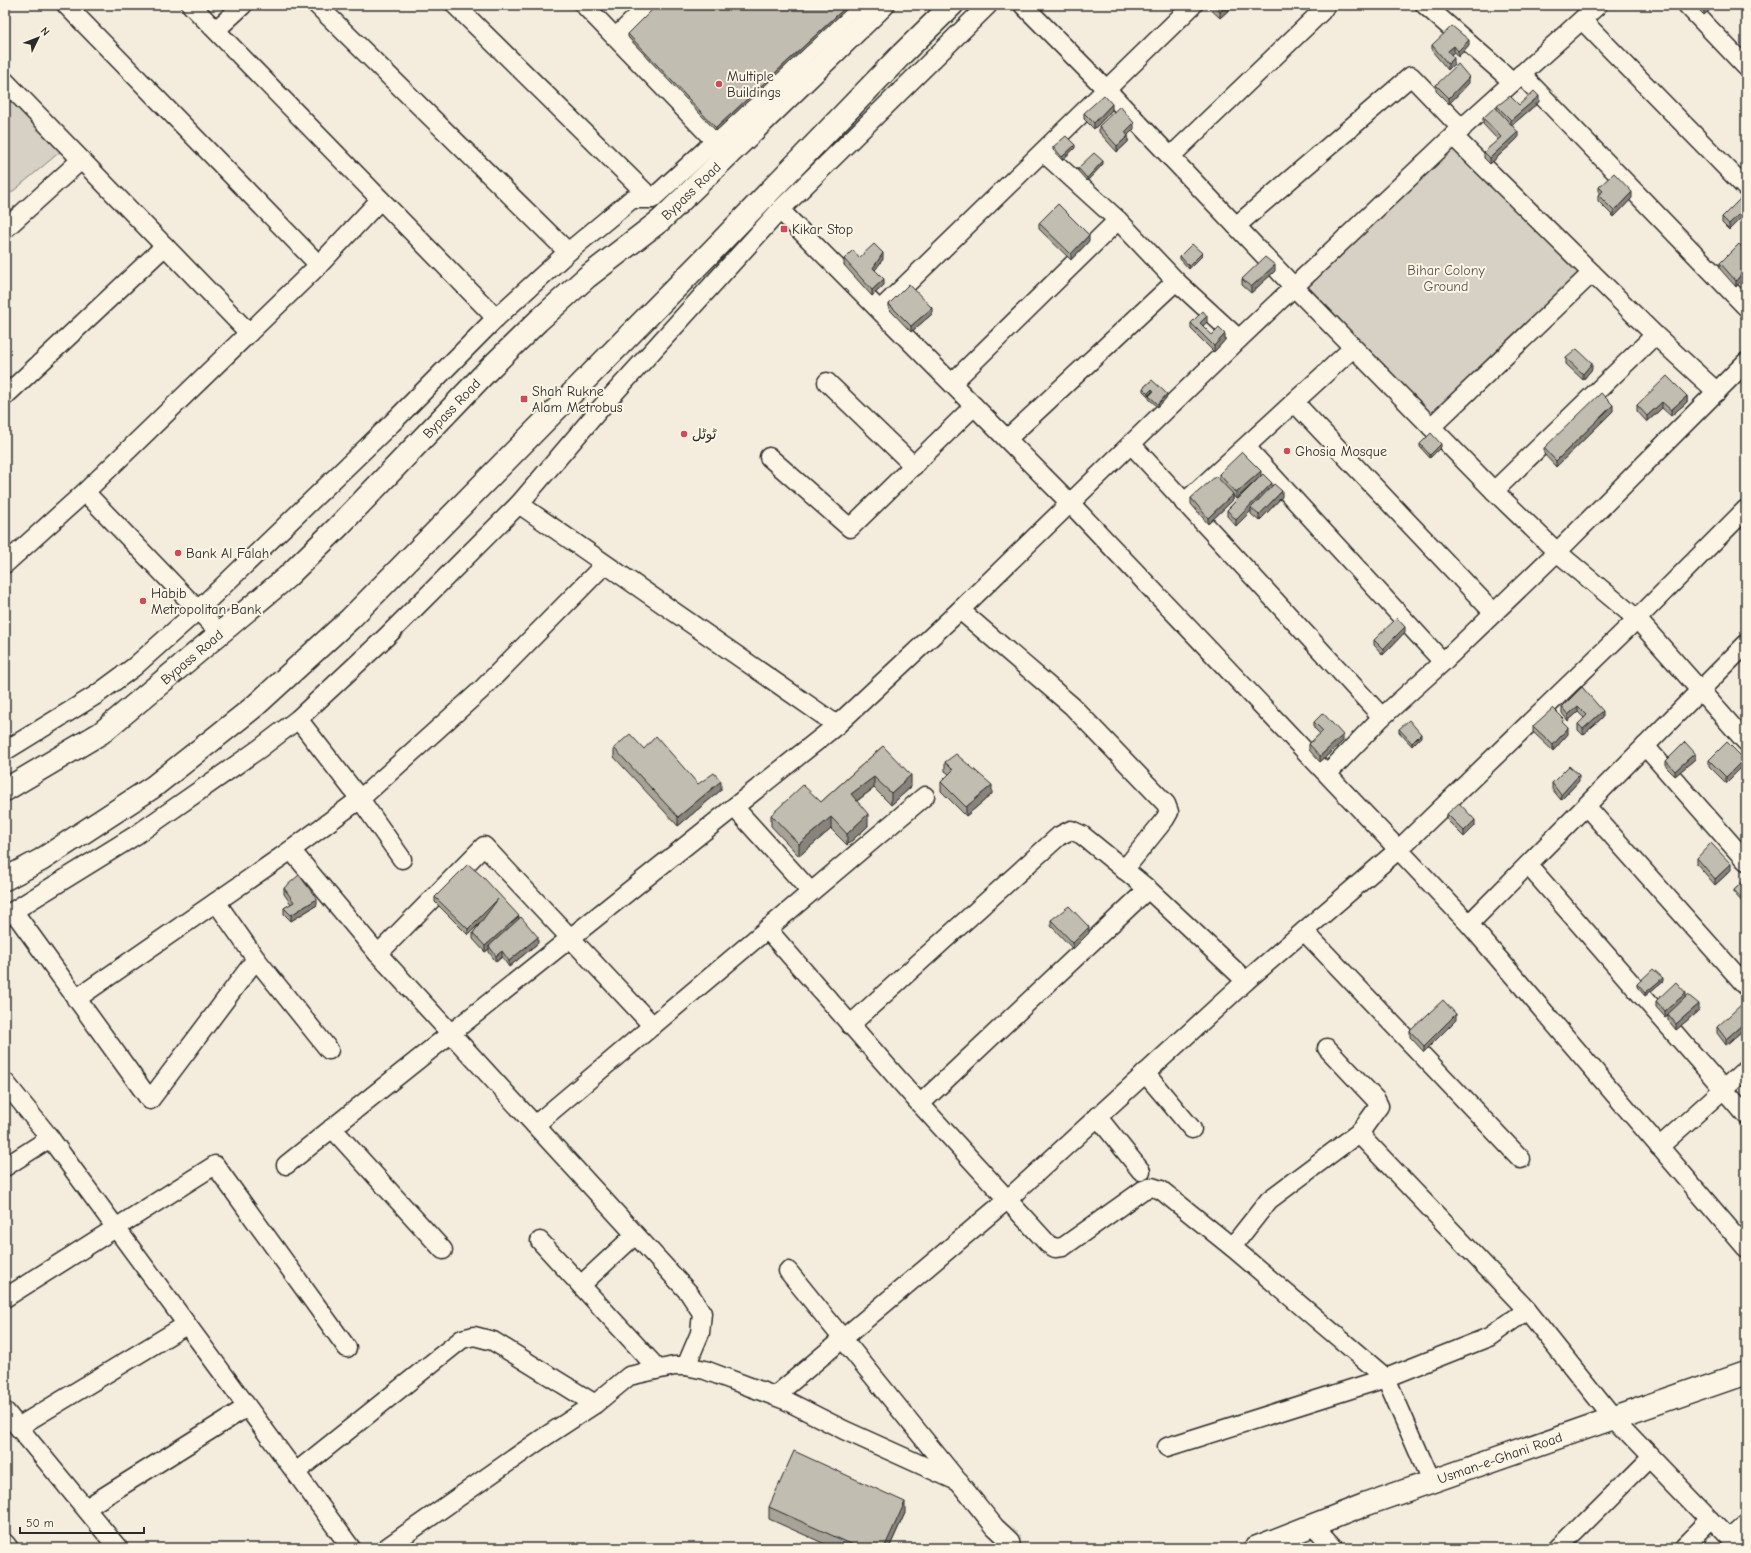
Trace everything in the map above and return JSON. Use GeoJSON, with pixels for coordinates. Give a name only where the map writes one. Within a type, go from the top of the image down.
{"type":"FeatureCollection","features":[{"type":"Feature","properties":{"kind":"main road","name":"Bypass Road"},"geometry":{"type":"LineString","coordinates":[[5,790],[101,733],[287,577],[338,527],[488,369],[587,277],[661,220],[883,5]]}},
{"type":"Feature","properties":{"kind":"main road"},"geometry":{"type":"LineString","coordinates":[[5,879],[41,860],[153,787],[255,706],[344,624],[714,248],[902,54],[952,5]]}},
{"type":"Feature","properties":{"kind":"main road","name":"Usman-e-Ghani Road"},"geometry":{"type":"LineString","coordinates":[[1255,1548],[1430,1481],[1746,1372]]}},
{"type":"Feature","properties":{"kind":"street"},"geometry":{"type":"LineString","coordinates":[[66,5],[319,265]]}},
{"type":"Feature","properties":{"kind":"street"},"geometry":{"type":"LineString","coordinates":[[191,5],[496,318]]}},
{"type":"Feature","properties":{"kind":"street"},"geometry":{"type":"LineString","coordinates":[[216,30],[243,5]]}},
{"type":"Feature","properties":{"kind":"street"},"geometry":{"type":"LineString","coordinates":[[317,5],[568,252]]}},
{"type":"Feature","properties":{"kind":"street"},"geometry":{"type":"LineString","coordinates":[[455,5],[652,199]]}},
{"type":"Feature","properties":{"kind":"street"},"geometry":{"type":"LineString","coordinates":[[584,5],[715,141]]}},
{"type":"Feature","properties":{"kind":"street"},"geometry":{"type":"LineString","coordinates":[[616,37],[648,5]]}},
{"type":"Feature","properties":{"kind":"street"},"geometry":{"type":"LineString","coordinates":[[5,751],[96,695],[134,667],[198,610],[386,428],[496,318],[568,252],[632,199],[652,199],[715,141],[855,5]]}},
{"type":"Feature","properties":{"kind":"street"},"geometry":{"type":"LineString","coordinates":[[256,959],[150,1100],[76,999],[9,914],[136,836],[259,749],[298,719],[386,637],[519,504],[600,410],[780,210],[988,5]]}},
{"type":"Feature","properties":{"kind":"street"},"geometry":{"type":"LineString","coordinates":[[1023,5],[1106,89],[1295,288],[1430,427],[1557,552],[1637,619],[1746,742]]}},
{"type":"Feature","properties":{"kind":"street"},"geometry":{"type":"LineString","coordinates":[[880,310],[1194,5]]}},
{"type":"Feature","properties":{"kind":"street"},"geometry":{"type":"LineString","coordinates":[[1170,157],[1321,12],[1326,5]]}},
{"type":"Feature","properties":{"kind":"street"},"geometry":{"type":"LineString","coordinates":[[1425,5],[1517,78],[1746,307]]}},
{"type":"Feature","properties":{"kind":"street"},"geometry":{"type":"LineString","coordinates":[[1687,5],[1746,67]]}},
{"type":"Feature","properties":{"kind":"street"},"geometry":{"type":"LineString","coordinates":[[286,1165],[837,725],[960,610],[1239,339],[1295,288],[1587,11],[1746,188]]}},
{"type":"Feature","properties":{"kind":"street"},"geometry":{"type":"LineString","coordinates":[[1236,226],[1411,76],[1458,132],[1592,273],[1655,335],[1717,392]]}},
{"type":"Feature","properties":{"kind":"street"},"geometry":{"type":"LineString","coordinates":[[5,81],[248,333]]}},
{"type":"Feature","properties":{"kind":"street"},"geometry":{"type":"LineString","coordinates":[[1043,152],[1118,220],[1176,281],[1239,339]]}},
{"type":"Feature","properties":{"kind":"street"},"geometry":{"type":"LineString","coordinates":[[5,229],[81,160]]}},
{"type":"Feature","properties":{"kind":"street"},"geometry":{"type":"LineString","coordinates":[[5,563],[85,492],[319,265],[380,200]]}},
{"type":"Feature","properties":{"kind":"street"},"geometry":{"type":"LineString","coordinates":[[780,210],[1070,503],[1328,773],[1398,850],[1469,924],[1746,1248]]}},
{"type":"Feature","properties":{"kind":"street"},"geometry":{"type":"LineString","coordinates":[[952,383],[1118,220]]}},
{"type":"Feature","properties":{"kind":"street"},"geometry":{"type":"LineString","coordinates":[[5,396],[165,246]]}},
{"type":"Feature","properties":{"kind":"street"},"geometry":{"type":"LineString","coordinates":[[1430,427],[1592,273]]}},
{"type":"Feature","properties":{"kind":"street"},"geometry":{"type":"LineString","coordinates":[[1007,439],[1176,281]]}},
{"type":"Feature","properties":{"kind":"street"},"geometry":{"type":"LineString","coordinates":[[1494,491],[1655,335]]}},
{"type":"Feature","properties":{"kind":"street"},"geometry":{"type":"LineString","coordinates":[[1184,503],[1353,348]]}},
{"type":"Feature","properties":{"kind":"street"},"geometry":{"type":"LineString","coordinates":[[1328,773],[1382,717],[1443,662],[1557,552],[1746,362]]}},
{"type":"Feature","properties":{"kind":"street"},"geometry":{"type":"LineString","coordinates":[[827,382],[914,466]]}},
{"type":"Feature","properties":{"kind":"street"},"geometry":{"type":"LineString","coordinates":[[1294,402],[1494,613]]}},
{"type":"Feature","properties":{"kind":"street"},"geometry":{"type":"LineString","coordinates":[[769,458],[850,528],[974,406]]}},
{"type":"Feature","properties":{"kind":"street"},"geometry":{"type":"LineString","coordinates":[[1131,444],[1382,717]]}},
{"type":"Feature","properties":{"kind":"street"},"geometry":{"type":"LineString","coordinates":[[1246,447],[1443,662]]}},
{"type":"Feature","properties":{"kind":"street"},"geometry":{"type":"LineString","coordinates":[[85,492],[220,633]]}},
{"type":"Feature","properties":{"kind":"street"},"geometry":{"type":"LineString","coordinates":[[519,504],[604,565],[837,725]]}},
{"type":"Feature","properties":{"kind":"street"},"geometry":{"type":"LineString","coordinates":[[775,1396],[1008,1199],[1246,981],[1398,850],[1637,619],[1746,509]]}},
{"type":"Feature","properties":{"kind":"street"},"geometry":{"type":"LineString","coordinates":[[76,999],[291,850],[360,799],[481,690],[604,565]]}},
{"type":"Feature","properties":{"kind":"street"},"geometry":{"type":"LineString","coordinates":[[960,610],[1072,706],[1166,804],[1169,812],[1165,819],[1124,870]]}},
{"type":"Feature","properties":{"kind":"street"},"geometry":{"type":"LineString","coordinates":[[1469,924],[1746,644]]}},
{"type":"Feature","properties":{"kind":"street"},"geometry":{"type":"LineString","coordinates":[[298,719],[360,799],[402,859]]}},
{"type":"Feature","properties":{"kind":"street"},"geometry":{"type":"LineString","coordinates":[[1645,746],[1746,861]]}},
{"type":"Feature","properties":{"kind":"street"},"geometry":{"type":"LineString","coordinates":[[535,1125],[925,796]]}},
{"type":"Feature","properties":{"kind":"street"},"geometry":{"type":"LineString","coordinates":[[1586,806],[1746,986]]}},
{"type":"Feature","properties":{"kind":"street"},"geometry":{"type":"LineString","coordinates":[[734,807],[811,892]]}},
{"type":"Feature","properties":{"kind":"street"},"geometry":{"type":"LineString","coordinates":[[850,1025],[1059,836],[1071,830],[1082,835],[1148,889],[1246,981]]}},
{"type":"Feature","properties":{"kind":"street"},"geometry":{"type":"LineString","coordinates":[[378,954],[484,846],[653,1026]]}},
{"type":"Feature","properties":{"kind":"street"},"geometry":{"type":"LineString","coordinates":[[291,850],[378,954],[689,1293],[702,1314],[700,1333],[686,1366]]}},
{"type":"Feature","properties":{"kind":"street"},"geometry":{"type":"LineString","coordinates":[[1528,865],[1746,1115]]}},
{"type":"Feature","properties":{"kind":"street"},"geometry":{"type":"LineString","coordinates":[[920,1104],[1148,889]]}},
{"type":"Feature","properties":{"kind":"street"},"geometry":{"type":"LineString","coordinates":[[216,902],[256,959],[329,1050]]}},
{"type":"Feature","properties":{"kind":"street"},"geometry":{"type":"LineString","coordinates":[[767,930],[920,1104],[1048,1244],[1055,1248],[1063,1247],[1144,1190],[1152,1187],[1161,1190],[1232,1247],[1386,1378],[1430,1481]]}},
{"type":"Feature","properties":{"kind":"street"},"geometry":{"type":"LineString","coordinates":[[1304,931],[1521,1159]]}},
{"type":"Feature","properties":{"kind":"street"},"geometry":{"type":"LineString","coordinates":[[1232,1247],[1269,1200],[1362,1132],[1379,1106],[1376,1100],[1327,1048]]}},
{"type":"Feature","properties":{"kind":"street"},"geometry":{"type":"LineString","coordinates":[[1659,1146],[1746,1069]]}},
{"type":"Feature","properties":{"kind":"street"},"geometry":{"type":"LineString","coordinates":[[1145,1073],[1192,1129]]}},
{"type":"Feature","properties":{"kind":"street"},"geometry":{"type":"LineString","coordinates":[[5,1082],[50,1138],[115,1229],[296,1472],[350,1548]]}},
{"type":"Feature","properties":{"kind":"street"},"geometry":{"type":"LineString","coordinates":[[1097,1116],[1141,1171]]}},
{"type":"Feature","properties":{"kind":"street"},"geometry":{"type":"LineString","coordinates":[[332,1128],[443,1250]]}},
{"type":"Feature","properties":{"kind":"street"},"geometry":{"type":"LineString","coordinates":[[1362,1132],[1364,1139],[1527,1310],[1613,1418],[1649,1458],[1733,1543],[1746,1522]]}},
{"type":"Feature","properties":{"kind":"street"},"geometry":{"type":"LineString","coordinates":[[5,1167],[50,1138]]}},
{"type":"Feature","properties":{"kind":"street"},"geometry":{"type":"LineString","coordinates":[[5,1298],[215,1166],[348,1348]]}},
{"type":"Feature","properties":{"kind":"street"},"geometry":{"type":"LineString","coordinates":[[581,1285],[635,1235]]}},
{"type":"Feature","properties":{"kind":"street"},"geometry":{"type":"LineString","coordinates":[[540,1241],[658,1369]]}},
{"type":"Feature","properties":{"kind":"street"},"geometry":{"type":"LineString","coordinates":[[788,1271],[995,1527],[1010,1542],[1011,1548]]}},
{"type":"Feature","properties":{"kind":"street"},"geometry":{"type":"LineString","coordinates":[[1167,1447],[1386,1378],[1489,1337],[1527,1310]]}},
{"type":"Feature","properties":{"kind":"street"},"geometry":{"type":"LineString","coordinates":[[18,1427],[186,1325]]}},
{"type":"Feature","properties":{"kind":"street"},"geometry":{"type":"LineString","coordinates":[[296,1472],[462,1339],[474,1336],[493,1341],[595,1404]]}},
{"type":"Feature","properties":{"kind":"street"},"geometry":{"type":"LineString","coordinates":[[386,1548],[540,1440],[595,1404],[629,1376],[658,1369],[686,1366],[705,1370],[775,1396],[844,1430],[959,1482]]}},
{"type":"Feature","properties":{"kind":"street"},"geometry":{"type":"LineString","coordinates":[[86,1508],[247,1407]]}},
{"type":"Feature","properties":{"kind":"street"},"geometry":{"type":"LineString","coordinates":[[5,1411],[118,1548]]}},
{"type":"Feature","properties":{"kind":"street"},"geometry":{"type":"LineString","coordinates":[[1559,1548],[1649,1458]]}},
{"type":"Feature","properties":{"kind":"street"},"geometry":{"type":"LineString","coordinates":[[1683,1548],[1711,1520]]}},
{"type":"Feature","properties":{"kind":"street"},"geometry":{"type":"LineString","coordinates":[[1313,1525],[1334,1548]]}},
{"type":"Feature","properties":{"kind":"street"},"geometry":{"type":"LineString","coordinates":[[5,1543],[9,1548]]}},
{"type":"Feature","properties":{"kind":"green space"},"geometry":{"type":"Polygon","coordinates":[[[5,81],[67,146],[5,198],[5,81]]]}},
{"type":"Feature","properties":{"kind":"green space","name":"Bihar Colony Ground"},"geometry":{"type":"Polygon","coordinates":[[[1453,136],[1591,271],[1437,421],[1304,282],[1453,136]]]}},
{"type":"Feature","properties":{"kind":"building","name":"Multiple Buildings"},"geometry":{"type":"Polygon","coordinates":[[[657,5],[848,5],[716,128],[628,34],[657,5]]]}},
{"type":"Feature","properties":{"kind":"building"},"geometry":{"type":"Polygon","coordinates":[[[1212,5],[1227,5],[1220,12],[1212,5]]]}},
{"type":"Feature","properties":{"kind":"building"},"geometry":{"type":"Polygon","coordinates":[[[1700,5],[1708,5],[1704,9],[1700,5]]]}},
{"type":"Feature","properties":{"kind":"building"},"geometry":{"type":"Polygon","coordinates":[[[1452,26],[1469,40],[1458,51],[1454,46],[1448,51],[1454,58],[1448,64],[1432,45],[1452,26]]]}},
{"type":"Feature","properties":{"kind":"building"},"geometry":{"type":"Polygon","coordinates":[[[1458,64],[1469,77],[1449,98],[1436,85],[1458,64]]]}},
{"type":"Feature","properties":{"kind":"building"},"geometry":{"type":"Polygon","coordinates":[[[1534,91],[1539,96],[1511,120],[1497,106],[1510,96],[1519,105],[1534,91]]]}},
{"type":"Feature","properties":{"kind":"building"},"geometry":{"type":"Polygon","coordinates":[[[1104,95],[1112,104],[1094,123],[1084,113],[1104,95]]]}},
{"type":"Feature","properties":{"kind":"building"},"geometry":{"type":"Polygon","coordinates":[[[1120,106],[1134,123],[1125,132],[1128,136],[1117,146],[1099,126],[1120,106]]]}},
{"type":"Feature","properties":{"kind":"building"},"geometry":{"type":"Polygon","coordinates":[[[1495,107],[1518,132],[1490,158],[1484,152],[1501,137],[1483,118],[1495,107]]]}},
{"type":"Feature","properties":{"kind":"building"},"geometry":{"type":"Polygon","coordinates":[[[1066,136],[1075,145],[1062,157],[1053,147],[1066,136]]]}},
{"type":"Feature","properties":{"kind":"building"},"geometry":{"type":"Polygon","coordinates":[[[1094,153],[1103,161],[1087,178],[1078,168],[1094,153]]]}},
{"type":"Feature","properties":{"kind":"building"},"geometry":{"type":"Polygon","coordinates":[[[1614,173],[1632,192],[1614,211],[1598,195],[1603,191],[1599,187],[1614,173]]]}},
{"type":"Feature","properties":{"kind":"building"},"geometry":{"type":"Polygon","coordinates":[[[1745,194],[1746,210],[1745,208],[1729,224],[1722,217],[1745,194]]]}},
{"type":"Feature","properties":{"kind":"building"},"geometry":{"type":"Polygon","coordinates":[[[1058,204],[1089,235],[1071,254],[1039,223],[1058,204]]]}},
{"type":"Feature","properties":{"kind":"building"},"geometry":{"type":"Polygon","coordinates":[[[874,244],[883,253],[873,268],[884,279],[872,290],[844,259],[853,250],[859,258],[874,244]]]}},
{"type":"Feature","properties":{"kind":"building"},"geometry":{"type":"Polygon","coordinates":[[[1192,244],[1202,253],[1189,266],[1180,256],[1192,244]]]}},
{"type":"Feature","properties":{"kind":"building"},"geometry":{"type":"Polygon","coordinates":[[[1739,244],[1746,251],[1746,268],[1736,281],[1720,263],[1739,244]]]}},
{"type":"Feature","properties":{"kind":"building"},"geometry":{"type":"Polygon","coordinates":[[[1265,257],[1275,265],[1251,287],[1242,279],[1265,257]]]}},
{"type":"Feature","properties":{"kind":"building"},"geometry":{"type":"Polygon","coordinates":[[[909,284],[932,308],[911,326],[889,304],[909,284]]]}},
{"type":"Feature","properties":{"kind":"building"},"geometry":{"type":"Polygon","coordinates":[[[1203,311],[1207,316],[1200,323],[1212,335],[1219,328],[1225,334],[1214,346],[1191,323],[1203,311]]]}},
{"type":"Feature","properties":{"kind":"building"},"geometry":{"type":"Polygon","coordinates":[[[1577,349],[1592,363],[1583,374],[1566,358],[1577,349]]]}},
{"type":"Feature","properties":{"kind":"building"},"geometry":{"type":"Polygon","coordinates":[[[1667,376],[1687,396],[1671,410],[1662,402],[1647,416],[1637,405],[1667,376]]]}},
{"type":"Feature","properties":{"kind":"building"},"geometry":{"type":"Polygon","coordinates":[[[1152,380],[1167,394],[1158,404],[1149,396],[1154,391],[1152,389],[1148,393],[1143,388],[1152,380]]]}},
{"type":"Feature","properties":{"kind":"building"},"geometry":{"type":"Polygon","coordinates":[[[1601,393],[1613,405],[1556,461],[1544,448],[1601,393]]]}},
{"type":"Feature","properties":{"kind":"building"},"geometry":{"type":"Polygon","coordinates":[[[1431,433],[1441,444],[1430,455],[1420,444],[1431,433]]]}},
{"type":"Feature","properties":{"kind":"building"},"geometry":{"type":"Polygon","coordinates":[[[1242,452],[1261,471],[1236,493],[1219,474],[1242,452]]]}},
{"type":"Feature","properties":{"kind":"building"},"geometry":{"type":"Polygon","coordinates":[[[1263,474],[1272,483],[1236,520],[1227,510],[1263,474]]]}},
{"type":"Feature","properties":{"kind":"building"},"geometry":{"type":"Polygon","coordinates":[[[1216,476],[1233,494],[1208,518],[1191,498],[1216,476]]]}},
{"type":"Feature","properties":{"kind":"building"},"geometry":{"type":"Polygon","coordinates":[[[1274,484],[1282,491],[1259,515],[1251,508],[1274,484]]]}},
{"type":"Feature","properties":{"kind":"building"},"geometry":{"type":"Polygon","coordinates":[[[1397,618],[1405,627],[1383,649],[1374,640],[1397,618]]]}},
{"type":"Feature","properties":{"kind":"building"},"geometry":{"type":"Polygon","coordinates":[[[1582,687],[1603,711],[1583,729],[1578,724],[1587,715],[1578,706],[1568,715],[1562,707],[1582,687]]]}},
{"type":"Feature","properties":{"kind":"building"},"geometry":{"type":"Polygon","coordinates":[[[1553,708],[1564,719],[1562,722],[1568,728],[1553,745],[1533,726],[1553,708]]]}},
{"type":"Feature","properties":{"kind":"building"},"geometry":{"type":"Polygon","coordinates":[[[1323,713],[1343,735],[1320,756],[1309,744],[1323,731],[1314,722],[1323,713]]]}},
{"type":"Feature","properties":{"kind":"building"},"geometry":{"type":"Polygon","coordinates":[[[1409,720],[1421,734],[1412,743],[1399,729],[1409,720]]]}},
{"type":"Feature","properties":{"kind":"building"},"geometry":{"type":"Polygon","coordinates":[[[630,734],[644,749],[656,736],[698,784],[714,773],[721,781],[678,817],[614,748],[630,734]]]}},
{"type":"Feature","properties":{"kind":"building"},"geometry":{"type":"Polygon","coordinates":[[[1685,742],[1695,753],[1675,771],[1666,761],[1685,742]]]}},
{"type":"Feature","properties":{"kind":"building"},"geometry":{"type":"Polygon","coordinates":[[[1727,742],[1744,759],[1726,777],[1709,760],[1727,742]]]}},
{"type":"Feature","properties":{"kind":"building"},"geometry":{"type":"Polygon","coordinates":[[[883,746],[911,775],[891,793],[874,777],[851,794],[868,814],[847,834],[831,817],[799,844],[771,815],[803,785],[821,802],[883,746]]]}},
{"type":"Feature","properties":{"kind":"building"},"geometry":{"type":"Polygon","coordinates":[[[956,754],[992,785],[966,807],[941,782],[953,770],[945,762],[956,754]]]}},
{"type":"Feature","properties":{"kind":"building"},"geometry":{"type":"Polygon","coordinates":[[[1569,766],[1579,775],[1561,795],[1552,783],[1569,766]]]}},
{"type":"Feature","properties":{"kind":"building"},"geometry":{"type":"Polygon","coordinates":[[[1459,803],[1475,820],[1464,831],[1447,814],[1459,803]]]}},
{"type":"Feature","properties":{"kind":"building"},"geometry":{"type":"Polygon","coordinates":[[[1711,843],[1731,864],[1715,879],[1697,858],[1711,843]]]}},
{"type":"Feature","properties":{"kind":"building"},"geometry":{"type":"Polygon","coordinates":[[[468,864],[483,877],[519,916],[485,946],[473,933],[498,899],[468,929],[435,897],[468,864]]]}},
{"type":"Feature","properties":{"kind":"building"},"geometry":{"type":"Polygon","coordinates":[[[299,875],[317,899],[291,915],[284,908],[294,902],[284,888],[299,875]]]}},
{"type":"Feature","properties":{"kind":"building"},"geometry":{"type":"Polygon","coordinates":[[[1746,879],[1746,899],[1744,901],[1734,890],[1746,879]]]}},
{"type":"Feature","properties":{"kind":"building"},"geometry":{"type":"Polygon","coordinates":[[[1069,906],[1089,927],[1073,943],[1051,920],[1069,906]]]}},
{"type":"Feature","properties":{"kind":"building"},"geometry":{"type":"Polygon","coordinates":[[[521,917],[538,937],[509,961],[502,951],[496,956],[489,946],[521,917]]]}},
{"type":"Feature","properties":{"kind":"building"},"geometry":{"type":"Polygon","coordinates":[[[1653,969],[1663,978],[1645,993],[1637,984],[1653,969]]]}},
{"type":"Feature","properties":{"kind":"building"},"geometry":{"type":"Polygon","coordinates":[[[1676,982],[1686,993],[1665,1011],[1656,1001],[1676,982]]]}},
{"type":"Feature","properties":{"kind":"building"},"geometry":{"type":"Polygon","coordinates":[[[1688,995],[1699,1004],[1676,1024],[1668,1014],[1688,995]]]}},
{"type":"Feature","properties":{"kind":"building"},"geometry":{"type":"Polygon","coordinates":[[[1443,1000],[1456,1014],[1424,1046],[1410,1031],[1443,1000]]]}},
{"type":"Feature","properties":{"kind":"building"},"geometry":{"type":"Polygon","coordinates":[[[1742,1004],[1746,1008],[1746,1028],[1743,1024],[1726,1039],[1717,1027],[1742,1004]]]}},
{"type":"Feature","properties":{"kind":"building"},"geometry":{"type":"Polygon","coordinates":[[[794,1451],[905,1502],[885,1546],[880,1548],[860,1548],[769,1507],[794,1451]]]}},
{"type":"Feature","properties":{"kind":"place","name":"Multiple Buildings"},"geometry":{"type":"Point","coordinates":[719,84]}},
{"type":"Feature","properties":{"kind":"place","name":"Kikar Stop"},"geometry":{"type":"Point","coordinates":[784,229]}},
{"type":"Feature","properties":{"kind":"place","name":"Shah Rukne Alam Metrobus"},"geometry":{"type":"Point","coordinates":[524,399]}},
{"type":"Feature","properties":{"kind":"place","name":"ٹوٹل"},"geometry":{"type":"Point","coordinates":[684,434]}},
{"type":"Feature","properties":{"kind":"place","name":"Ghosia Mosque"},"geometry":{"type":"Point","coordinates":[1287,451]}},
{"type":"Feature","properties":{"kind":"place","name":"Bank Al Falah"},"geometry":{"type":"Point","coordinates":[178,553]}},
{"type":"Feature","properties":{"kind":"place","name":"Habib Metropolitan Bank"},"geometry":{"type":"Point","coordinates":[143,601]}}]}
